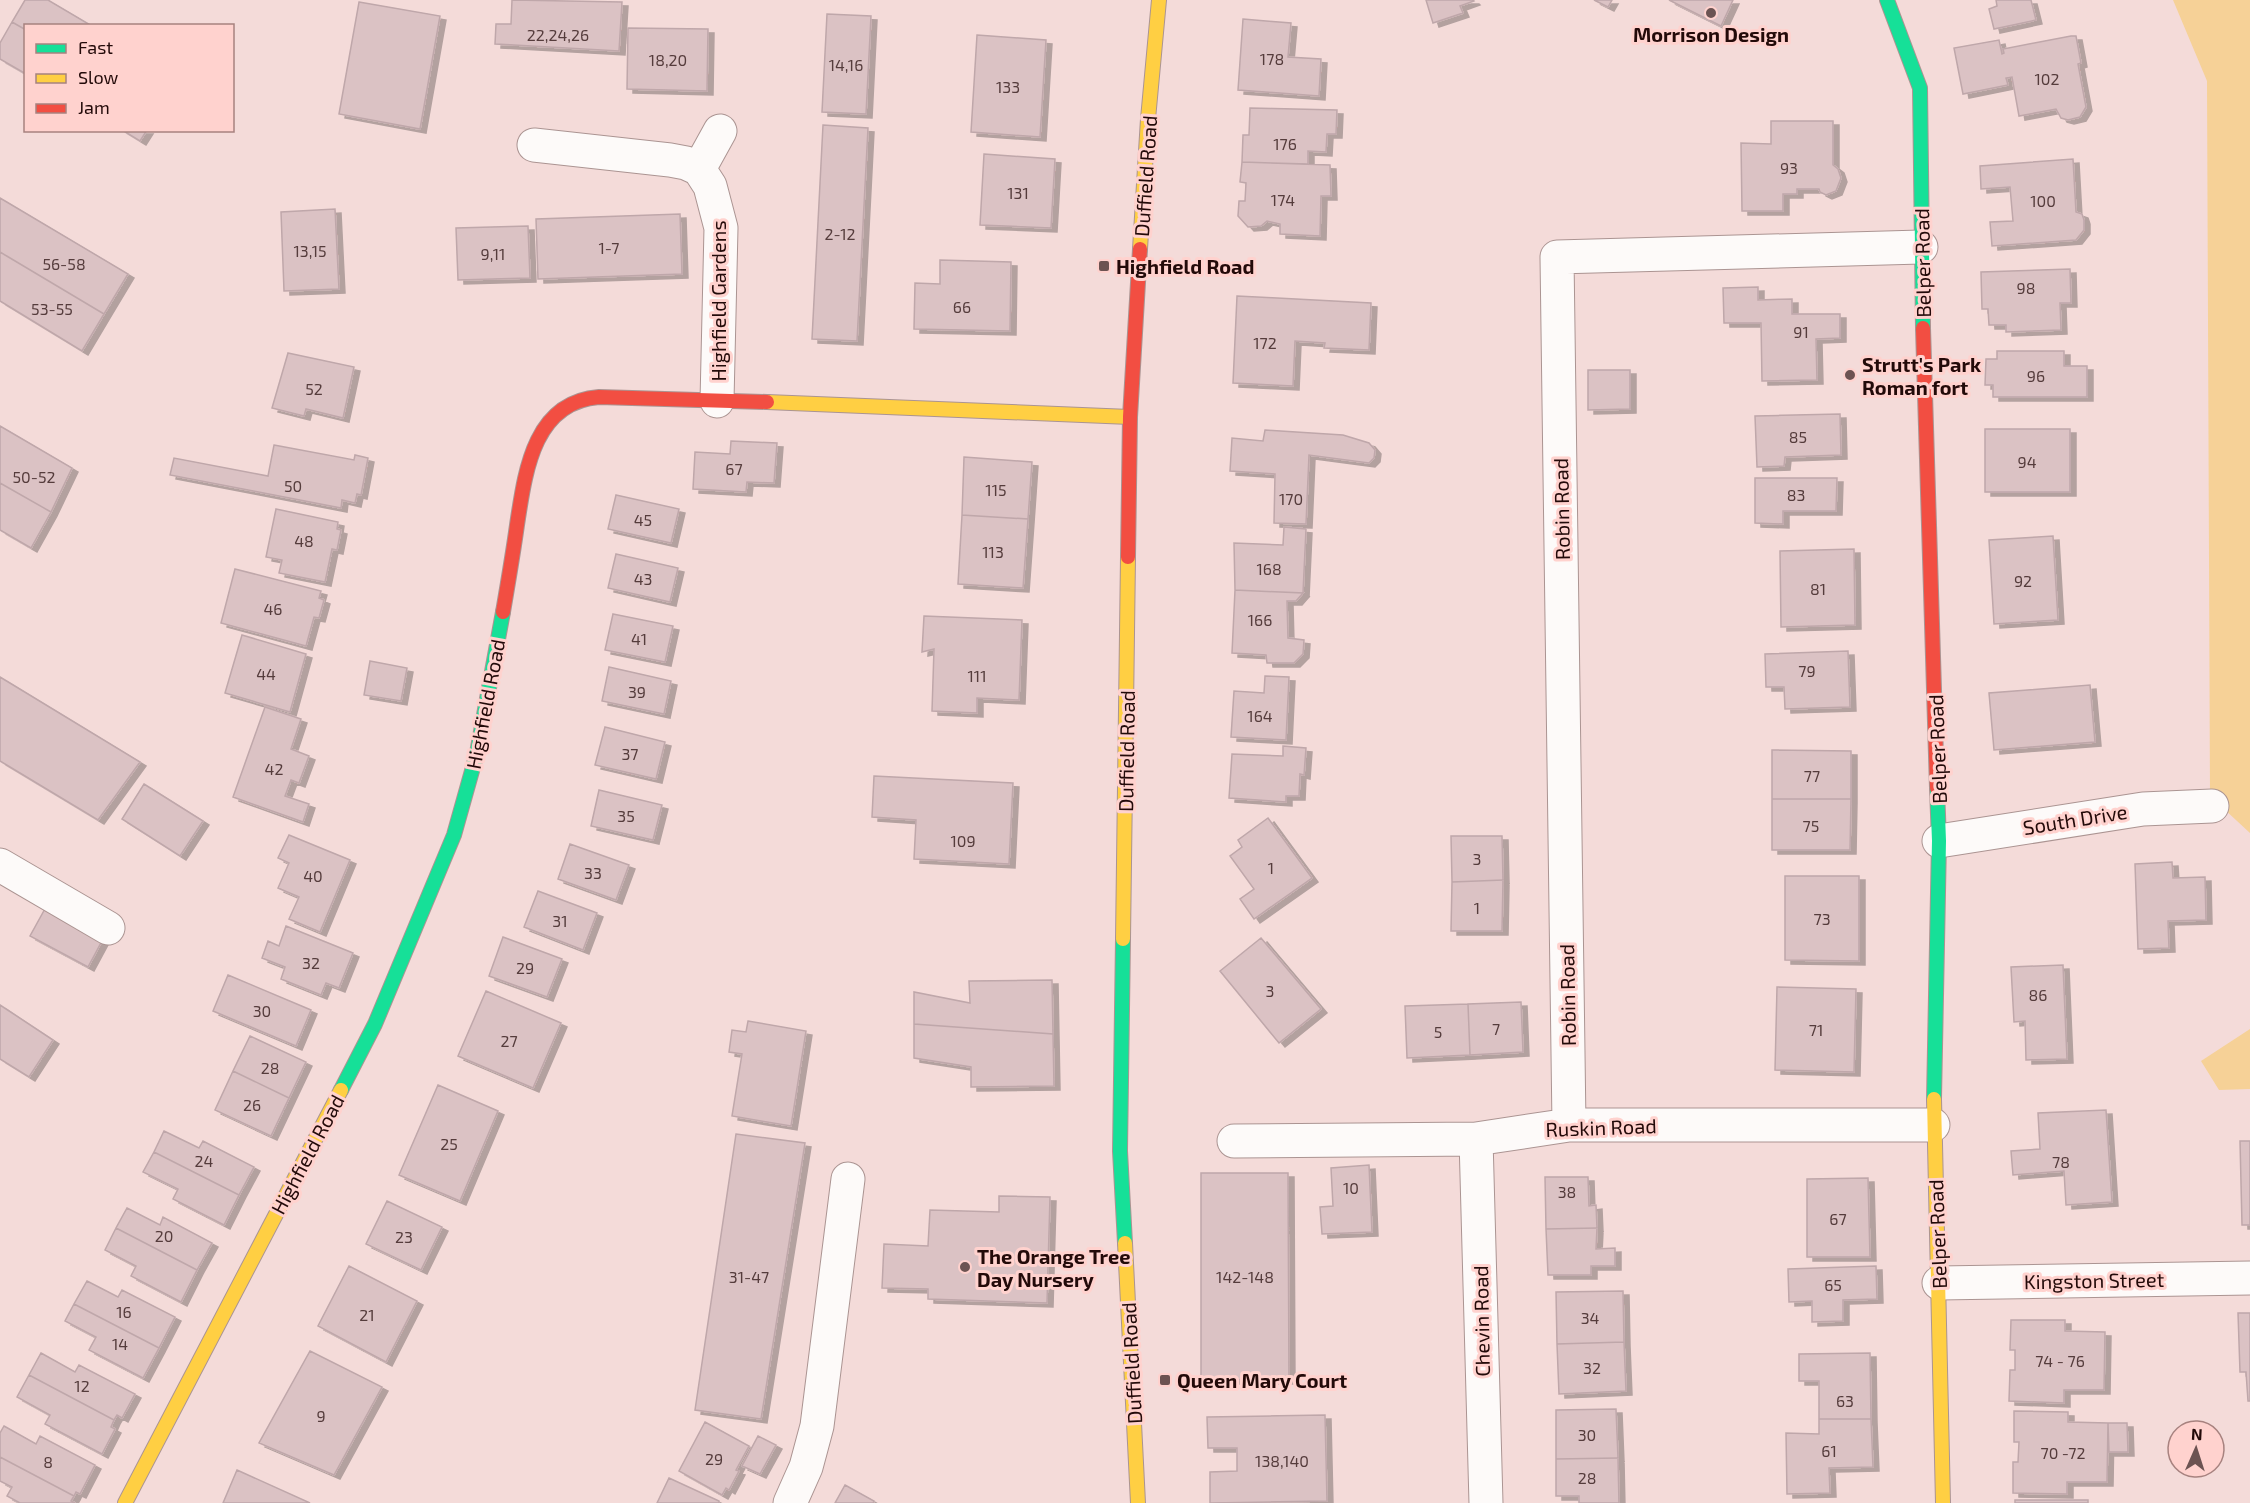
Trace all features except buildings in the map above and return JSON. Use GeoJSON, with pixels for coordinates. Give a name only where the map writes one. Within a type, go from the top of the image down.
{"type":"FeatureCollection","features":[{"type":"Feature","properties":{"kind":"street","name":"Duffield Road"},"geometry":{"type":"LineString","coordinates":[[1138,1503],[1120,1151],[1130,417],[1148,119],[1159,0]]}},
{"type":"Feature","properties":{"kind":"street","name":"Belper Road"},"geometry":{"type":"LineString","coordinates":[[1887,0],[1920,87],[1921,247],[1939,841],[1933,1125],[1939,1282],[1942,1503]]}},
{"type":"Feature","properties":{"kind":"street"},"geometry":{"type":"LineString","coordinates":[[534,145],[670,160],[686,163],[699,169],[720,131]]}},
{"type":"Feature","properties":{"kind":"street","name":"Highfield Gardens"},"geometry":{"type":"LineString","coordinates":[[699,169],[710,186],[721,228],[717,401]]}},
{"type":"Feature","properties":{"kind":"street","name":"Robin Road"},"geometry":{"type":"LineString","coordinates":[[1569,1125],[1557,257],[1921,247]]}},
{"type":"Feature","properties":{"kind":"street","name":"Highfield Road"},"geometry":{"type":"LineString","coordinates":[[125,1503],[375,1023],[454,835],[477,753],[526,469],[536,443],[554,418],[578,400],[614,396],[1130,417]]}},
{"type":"Feature","properties":{"kind":"street","name":"South Drive"},"geometry":{"type":"LineString","coordinates":[[1939,841],[2143,809],[2212,806]]}},
{"type":"Feature","properties":{"kind":"street"},"geometry":{"type":"LineString","coordinates":[[0,866],[108,928]]}},
{"type":"Feature","properties":{"kind":"street","name":"Ruskin Road"},"geometry":{"type":"LineString","coordinates":[[1234,1141],[1476,1139],[1569,1125],[1933,1125]]}},
{"type":"Feature","properties":{"kind":"street","name":"Chevin Road"},"geometry":{"type":"LineString","coordinates":[[1476,1139],[1486,1503]]}},
{"type":"Feature","properties":{"kind":"street"},"geometry":{"type":"LineString","coordinates":[[790,1503],[806,1467],[817,1426],[848,1179]]}},
{"type":"Feature","properties":{"kind":"street","name":"Kingston Street"},"geometry":{"type":"LineString","coordinates":[[1939,1282],[2250,1278]]}},
{"type":"Feature","properties":{"kind":"shaded area"},"geometry":{"type":"Polygon","coordinates":[[[2173,0],[2250,0],[2250,833],[2210,796],[2207,81],[2173,0]]]}},
{"type":"Feature","properties":{"kind":"shaded area"},"geometry":{"type":"Polygon","coordinates":[[[2250,1029],[2250,1089],[2219,1090],[2201,1061],[2250,1029]]]}},
{"type":"Feature","properties":{"kind":"traffic: fast"},"geometry":{"type":"LineString","coordinates":[[1887,0],[1920,88],[1923,328]]}},
{"type":"Feature","properties":{"kind":"traffic: fast"},"geometry":{"type":"LineString","coordinates":[[341,1090],[375,1024],[454,835],[477,753],[503,612]]}},
{"type":"Feature","properties":{"kind":"traffic: fast"},"geometry":{"type":"LineString","coordinates":[[1934,1099],[1939,841],[1937,788]]}},
{"type":"Feature","properties":{"kind":"traffic: fast"},"geometry":{"type":"LineString","coordinates":[[1123,939],[1120,1151],[1125,1243]]}},
{"type":"Feature","properties":{"kind":"traffic: slow"},"geometry":{"type":"LineString","coordinates":[[1140,249],[1148,119],[1159,0]]}},
{"type":"Feature","properties":{"kind":"traffic: slow"},"geometry":{"type":"LineString","coordinates":[[767,402],[1130,417]]}},
{"type":"Feature","properties":{"kind":"traffic: slow"},"geometry":{"type":"LineString","coordinates":[[1123,939],[1128,557]]}},
{"type":"Feature","properties":{"kind":"traffic: slow"},"geometry":{"type":"LineString","coordinates":[[125,1503],[341,1090]]}},
{"type":"Feature","properties":{"kind":"traffic: slow"},"geometry":{"type":"LineString","coordinates":[[1934,1099],[1943,1503]]}},
{"type":"Feature","properties":{"kind":"traffic: slow"},"geometry":{"type":"LineString","coordinates":[[1125,1243],[1138,1503]]}},
{"type":"Feature","properties":{"kind":"traffic: jam"},"geometry":{"type":"LineString","coordinates":[[1128,557],[1130,417],[1140,249]]}},
{"type":"Feature","properties":{"kind":"traffic: jam"},"geometry":{"type":"LineString","coordinates":[[1923,328],[1937,788]]}},
{"type":"Feature","properties":{"kind":"traffic: jam"},"geometry":{"type":"LineString","coordinates":[[503,612],[529,463],[536,443],[546,426],[559,412],[577,402],[599,397],[767,402]]}},
{"type":"Feature","properties":{"kind":"place","name":"Morrison Design"},"geometry":{"type":"Point","coordinates":[1711,13]}},
{"type":"Feature","properties":{"kind":"place","name":"Highfield Road"},"geometry":{"type":"Point","coordinates":[1104,266]}},
{"type":"Feature","properties":{"kind":"place","name":"Strutt's Park Roman fort"},"geometry":{"type":"Point","coordinates":[1850,375]}},
{"type":"Feature","properties":{"kind":"place","name":"The Orange Tree Day Nursery"},"geometry":{"type":"Point","coordinates":[965,1267]}},
{"type":"Feature","properties":{"kind":"place","name":"Queen Mary Court"},"geometry":{"type":"Point","coordinates":[1165,1380]}}]}
